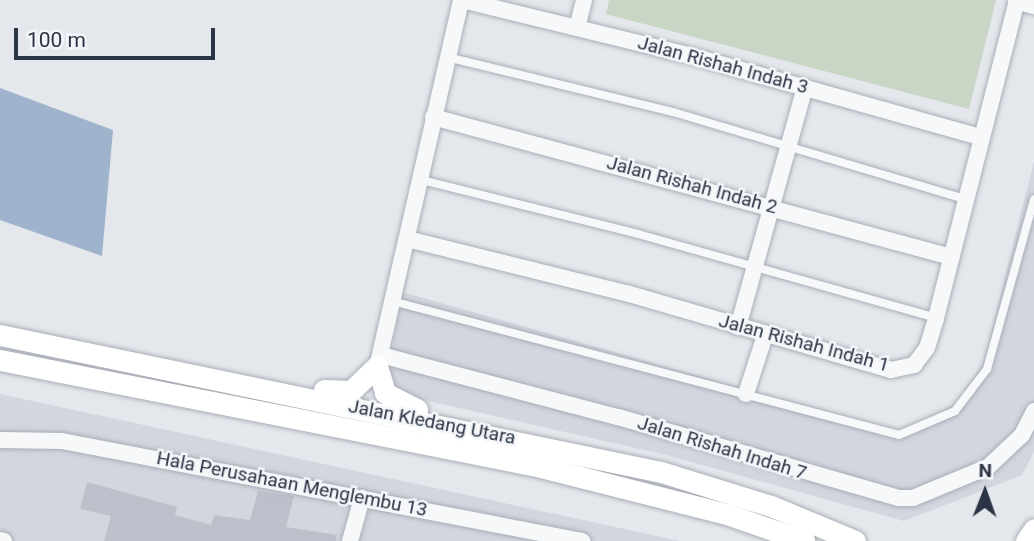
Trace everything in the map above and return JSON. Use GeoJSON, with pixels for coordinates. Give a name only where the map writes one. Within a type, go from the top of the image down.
{"type":"FeatureCollection","features":[{"type":"Feature","properties":{"kind":"main road","name":"Jalan Kledang Utara"},"geometry":{"type":"LineString","coordinates":[[0,335],[533,443],[661,472],[865,541]]}},
{"type":"Feature","properties":{"kind":"main road","name":"Jalan Kledang Utara"},"geometry":{"type":"LineString","coordinates":[[0,360],[537,466],[727,514],[804,541]]}},
{"type":"Feature","properties":{"kind":"main road"},"geometry":{"type":"LineString","coordinates":[[136,363],[205,367],[343,392],[358,388],[379,361]]}},
{"type":"Feature","properties":{"kind":"main road"},"geometry":{"type":"LineString","coordinates":[[379,361],[385,393],[401,404],[477,421],[533,443]]}},
{"type":"Feature","properties":{"kind":"main road"},"geometry":{"type":"LineString","coordinates":[[1026,541],[1034,529]]}},
{"type":"Feature","properties":{"kind":"street","name":"Jalan Rishah Indah 3"},"geometry":{"type":"LineString","coordinates":[[462,0],[522,7],[578,28],[805,87],[981,137]]}},
{"type":"Feature","properties":{"kind":"street"},"geometry":{"type":"LineString","coordinates":[[379,361],[418,179],[462,0]]}},
{"type":"Feature","properties":{"kind":"street"},"geometry":{"type":"LineString","coordinates":[[578,28],[584,0]]}},
{"type":"Feature","properties":{"kind":"street"},"geometry":{"type":"LineString","coordinates":[[1016,1],[1034,6]]}},
{"type":"Feature","properties":{"kind":"street","name":"Jalan Rishah Indah 1"},"geometry":{"type":"LineString","coordinates":[[407,239],[626,293],[891,370],[914,365],[927,348],[936,318],[1016,1]]}},
{"type":"Feature","properties":{"kind":"street"},"geometry":{"type":"LineString","coordinates":[[738,327],[785,145],[805,87]]}},
{"type":"Feature","properties":{"kind":"street","name":"Jalan Rishah Indah 2"},"geometry":{"type":"LineString","coordinates":[[433,117],[769,204],[951,257]]}},
{"type":"Feature","properties":{"kind":"street"},"geometry":{"type":"LineString","coordinates":[[746,394],[765,334]]}},
{"type":"Feature","properties":{"kind":"street","name":"Jalan Rishah Indah 7"},"geometry":{"type":"LineString","coordinates":[[379,361],[618,417],[899,498],[913,498],[988,467],[1022,435],[1034,411]]}},
{"type":"Feature","properties":{"kind":"street","name":"Hala Perusahaan Menglembu 13"},"geometry":{"type":"LineString","coordinates":[[0,440],[62,441],[582,541]]}},
{"type":"Feature","properties":{"kind":"street"},"geometry":{"type":"LineString","coordinates":[[351,541],[362,498]]}},
{"type":"Feature","properties":{"kind":"lane"},"geometry":{"type":"LineString","coordinates":[[447,57],[785,145],[965,198]]}},
{"type":"Feature","properties":{"kind":"lane"},"geometry":{"type":"LineString","coordinates":[[418,179],[754,266],[936,318]]}},
{"type":"Feature","properties":{"kind":"lane"},"geometry":{"type":"LineString","coordinates":[[392,300],[899,435],[955,411],[972,394],[992,358],[1034,199]]}},
{"type":"Feature","properties":{"kind":"shaded area"},"geometry":{"type":"Polygon","coordinates":[[[1034,161],[1034,452],[1022,475],[904,521],[666,455],[415,398],[387,382],[402,292],[898,432],[958,403],[984,361],[1034,161]]]}},
{"type":"Feature","properties":{"kind":"shaded area"},"geometry":{"type":"Polygon","coordinates":[[[0,394],[680,541],[0,541],[0,394]]]}},
{"type":"Feature","properties":{"kind":"green space"},"geometry":{"type":"Polygon","coordinates":[[[609,0],[996,0],[969,109],[606,14],[609,0]]]}},
{"type":"Feature","properties":{"kind":"water"},"geometry":{"type":"Polygon","coordinates":[[[0,88],[113,130],[102,256],[0,220],[0,88]]]}},
{"type":"Feature","properties":{"kind":"building"},"geometry":{"type":"Polygon","coordinates":[[[87,482],[177,507],[175,515],[211,525],[214,515],[250,520],[258,491],[294,496],[286,527],[337,535],[336,541],[104,541],[111,516],[80,509],[87,482]]]}}]}
